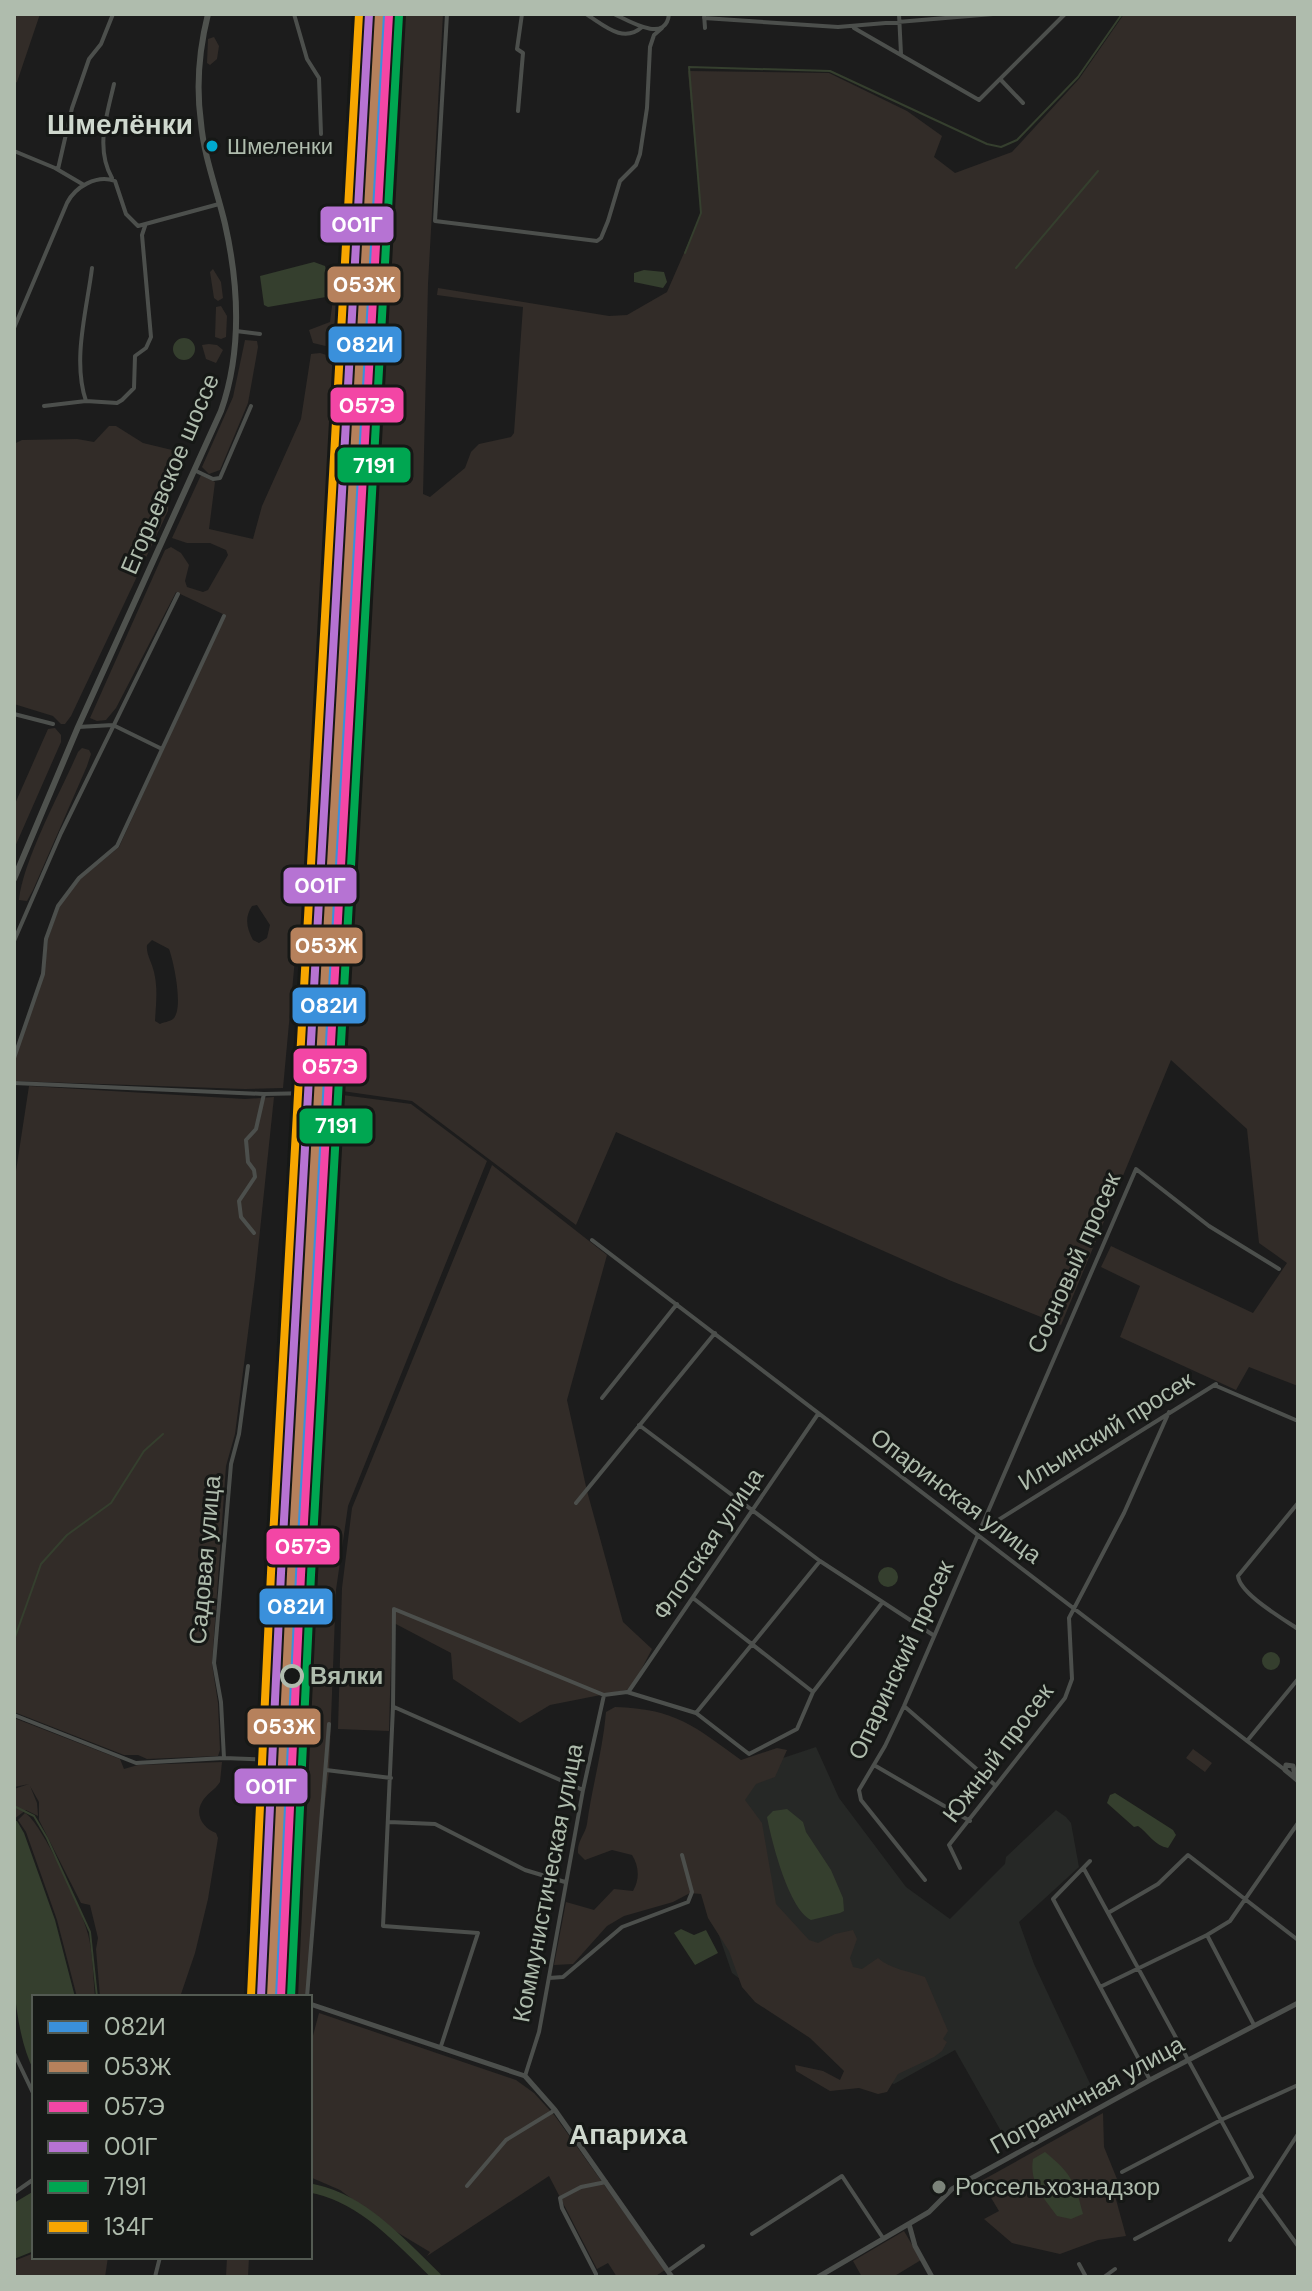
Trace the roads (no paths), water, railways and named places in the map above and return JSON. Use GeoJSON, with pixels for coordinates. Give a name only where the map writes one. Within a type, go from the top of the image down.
{"type":"FeatureCollection","features":[{"type":"Feature","properties":{"kind":"main road","name":"Егорьевское шоссе"},"geometry":{"type":"LineString","coordinates":[[14,879],[230,386],[236,331],[230,253],[204,144],[199,104],[200,60],[208,14]]}},
{"type":"Feature","properties":{"kind":"street"},"geometry":{"type":"LineString","coordinates":[[58,169],[72,108],[89,59],[101,44],[113,14]]}},
{"type":"Feature","properties":{"kind":"street"},"geometry":{"type":"LineString","coordinates":[[294,14],[307,59],[319,78],[321,134]]}},
{"type":"Feature","properties":{"kind":"street"},"geometry":{"type":"LineString","coordinates":[[447,14],[435,221],[597,241],[601,238],[620,181],[636,165],[640,154],[647,108],[650,47],[654,35],[668,21],[669,14]]}},
{"type":"Feature","properties":{"kind":"street"},"geometry":{"type":"LineString","coordinates":[[518,111],[523,53],[517,49],[522,14]]}},
{"type":"Feature","properties":{"kind":"street"},"geometry":{"type":"LineString","coordinates":[[586,14],[624,36],[633,35],[642,27]]}},
{"type":"Feature","properties":{"kind":"street"},"geometry":{"type":"LineString","coordinates":[[614,14],[652,30],[662,28]]}},
{"type":"Feature","properties":{"kind":"street"},"geometry":{"type":"LineString","coordinates":[[899,14],[901,54]]}},
{"type":"Feature","properties":{"kind":"street"},"geometry":{"type":"LineString","coordinates":[[705,28],[704,16],[848,26],[993,14]]}},
{"type":"Feature","properties":{"kind":"street"},"geometry":{"type":"LineString","coordinates":[[848,26],[979,100],[1065,14]]}},
{"type":"Feature","properties":{"kind":"street"},"geometry":{"type":"LineString","coordinates":[[1001,80],[1023,103]]}},
{"type":"Feature","properties":{"kind":"street"},"geometry":{"type":"LineString","coordinates":[[114,84],[102,142],[107,169],[121,194],[126,214],[138,226],[145,226],[219,204]]}},
{"type":"Feature","properties":{"kind":"street"},"geometry":{"type":"LineString","coordinates":[[14,151],[58,169],[84,185]]}},
{"type":"Feature","properties":{"kind":"street"},"geometry":{"type":"LineString","coordinates":[[14,328],[71,195],[84,185],[113,180]]}},
{"type":"Feature","properties":{"kind":"street"},"geometry":{"type":"LineString","coordinates":[[44,406],[86,401],[117,403],[127,398],[134,388],[135,356],[146,348],[151,337],[142,235],[145,226]]}},
{"type":"Feature","properties":{"kind":"street"},"geometry":{"type":"LineString","coordinates":[[86,401],[82,334],[92,268]]}},
{"type":"Feature","properties":{"kind":"street"},"geometry":{"type":"LineString","coordinates":[[236,331],[260,334]]}},
{"type":"Feature","properties":{"kind":"street"},"geometry":{"type":"LineString","coordinates":[[194,470],[213,479],[220,478],[251,406]]}},
{"type":"Feature","properties":{"kind":"street"},"geometry":{"type":"LineString","coordinates":[[14,941],[61,833],[178,594]]}},
{"type":"Feature","properties":{"kind":"street"},"geometry":{"type":"LineString","coordinates":[[14,1058],[43,974],[46,939],[58,906],[79,878],[117,846],[224,616]]}},
{"type":"Feature","properties":{"kind":"street"},"geometry":{"type":"LineString","coordinates":[[14,714],[53,724]]}},
{"type":"Feature","properties":{"kind":"street"},"geometry":{"type":"LineString","coordinates":[[78,727],[113,725],[162,750]]}},
{"type":"Feature","properties":{"kind":"street"},"geometry":{"type":"LineString","coordinates":[[14,1083],[264,1094],[311,1093]]}},
{"type":"Feature","properties":{"kind":"street"},"geometry":{"type":"LineString","coordinates":[[254,1233],[241,1217],[239,1201],[255,1177],[248,1162],[246,1140],[256,1129],[264,1094]]}},
{"type":"Feature","properties":{"kind":"street","name":"Сосновый просек"},"geometry":{"type":"LineString","coordinates":[[977,1534],[1136,1169],[1209,1226],[1279,1269]]}},
{"type":"Feature","properties":{"kind":"street","name":"Опаринская улица"},"geometry":{"type":"LineString","coordinates":[[592,1240],[1285,1770]]}},
{"type":"Feature","properties":{"kind":"street"},"geometry":{"type":"LineString","coordinates":[[602,1398],[677,1304]]}},
{"type":"Feature","properties":{"kind":"street"},"geometry":{"type":"LineString","coordinates":[[576,1503],[715,1333]]}},
{"type":"Feature","properties":{"kind":"street","name":"Садовая улица"},"geometry":{"type":"LineString","coordinates":[[224,1758],[221,1702],[214,1663],[231,1464],[239,1434],[248,1366]]}},
{"type":"Feature","properties":{"kind":"street","name":"Ильинский просек"},"geometry":{"type":"LineString","coordinates":[[977,1534],[1215,1385],[1298,1421]]}},
{"type":"Feature","properties":{"kind":"street"},"geometry":{"type":"LineString","coordinates":[[1075,1609],[1124,1513],[1169,1412]]}},
{"type":"Feature","properties":{"kind":"street","name":"Флотская улица"},"geometry":{"type":"LineString","coordinates":[[627,1692],[818,1414]]}},
{"type":"Feature","properties":{"kind":"street"},"geometry":{"type":"LineString","coordinates":[[639,1425],[820,1561],[933,1635]]}},
{"type":"Feature","properties":{"kind":"street"},"geometry":{"type":"LineString","coordinates":[[1298,1503],[1238,1576],[1244,1590],[1298,1629]]}},
{"type":"Feature","properties":{"kind":"street","name":"Опаринский просек"},"geometry":{"type":"LineString","coordinates":[[925,1880],[861,1800],[859,1790],[904,1706],[977,1534]]}},
{"type":"Feature","properties":{"kind":"street"},"geometry":{"type":"LineString","coordinates":[[696,1713],[820,1561]]}},
{"type":"Feature","properties":{"kind":"street"},"geometry":{"type":"LineString","coordinates":[[693,1598],[813,1692]]}},
{"type":"Feature","properties":{"kind":"street"},"geometry":{"type":"LineString","coordinates":[[441,2046],[478,1933],[383,1926],[391,1778],[394,1609],[604,1695],[627,1692],[696,1713],[749,1754],[797,1729],[813,1692],[882,1603]]}},
{"type":"Feature","properties":{"kind":"street","name":"Южный просек"},"geometry":{"type":"LineString","coordinates":[[960,1868],[949,1845],[1065,1698],[1072,1679],[1069,1618],[1075,1609]]}},
{"type":"Feature","properties":{"kind":"street"},"geometry":{"type":"LineString","coordinates":[[1247,1741],[1298,1679]]}},
{"type":"Feature","properties":{"kind":"street","name":"Коммунистическая улица"},"geometry":{"type":"LineString","coordinates":[[525,2076],[539,2032],[565,1882],[604,1695]]}},
{"type":"Feature","properties":{"kind":"street"},"geometry":{"type":"LineString","coordinates":[[261,1995],[262,1967],[268,1949],[278,1701]]}},
{"type":"Feature","properties":{"kind":"street"},"geometry":{"type":"LineString","coordinates":[[904,1706],[995,1785]]}},
{"type":"Feature","properties":{"kind":"street"},"geometry":{"type":"LineString","coordinates":[[393,1707],[583,1790]]}},
{"type":"Feature","properties":{"kind":"street"},"geometry":{"type":"LineString","coordinates":[[14,1715],[136,1763],[224,1758],[275,1760]]}},
{"type":"Feature","properties":{"kind":"street"},"geometry":{"type":"LineString","coordinates":[[307,1995],[329,1724]]}},
{"type":"Feature","properties":{"kind":"street"},"geometry":{"type":"LineString","coordinates":[[1285,1770],[1286,1765],[1291,1764],[1297,1780]]}},
{"type":"Feature","properties":{"kind":"street"},"geometry":{"type":"LineString","coordinates":[[874,1765],[970,1821]]}},
{"type":"Feature","properties":{"kind":"street"},"geometry":{"type":"LineString","coordinates":[[326,1770],[391,1778]]}},
{"type":"Feature","properties":{"kind":"street"},"geometry":{"type":"LineString","coordinates":[[389,1822],[435,1824],[525,1870],[565,1882]]}},
{"type":"Feature","properties":{"kind":"street"},"geometry":{"type":"LineString","coordinates":[[1100,1987],[1230,1921],[1298,1823]]}},
{"type":"Feature","properties":{"kind":"street"},"geometry":{"type":"LineString","coordinates":[[549,1978],[563,1977],[622,1927],[688,1902],[692,1892],[682,1855]]}},
{"type":"Feature","properties":{"kind":"street"},"geometry":{"type":"LineString","coordinates":[[1108,1914],[1158,1884],[1188,1855],[1298,1940]]}},
{"type":"Feature","properties":{"kind":"street"},"geometry":{"type":"LineString","coordinates":[[1090,1861],[1053,1899],[1150,2080]]}},
{"type":"Feature","properties":{"kind":"street"},"geometry":{"type":"LineString","coordinates":[[1084,1869],[1252,2177],[1135,2239]]}},
{"type":"Feature","properties":{"kind":"street"},"geometry":{"type":"LineString","coordinates":[[1207,1935],[1254,2025]]}},
{"type":"Feature","properties":{"kind":"street","name":"Пограничная улица"},"geometry":{"type":"LineString","coordinates":[[818,2277],[929,2212],[952,2189],[1298,2003]]}},
{"type":"Feature","properties":{"kind":"street"},"geometry":{"type":"LineString","coordinates":[[312,2005],[525,2076],[555,2110],[670,2274],[703,2246]]}},
{"type":"Feature","properties":{"kind":"street"},"geometry":{"type":"LineString","coordinates":[[14,2053],[32,2091]]}},
{"type":"Feature","properties":{"kind":"street"},"geometry":{"type":"LineString","coordinates":[[1122,2172],[1221,2120],[1298,2085]]}},
{"type":"Feature","properties":{"kind":"street"},"geometry":{"type":"LineString","coordinates":[[467,2186],[506,2140],[555,2110]]}},
{"type":"Feature","properties":{"kind":"street"},"geometry":{"type":"LineString","coordinates":[[1230,2240],[1298,2134]]}},
{"type":"Feature","properties":{"kind":"street"},"geometry":{"type":"LineString","coordinates":[[752,2234],[842,2176],[883,2238]]}},
{"type":"Feature","properties":{"kind":"street"},"geometry":{"type":"LineString","coordinates":[[14,2193],[32,2180]]}},
{"type":"Feature","properties":{"kind":"street"},"geometry":{"type":"LineString","coordinates":[[596,2274],[562,2208],[560,2198],[581,2187],[606,2182]]}},
{"type":"Feature","properties":{"kind":"street"},"geometry":{"type":"LineString","coordinates":[[1261,2195],[1298,2246]]}},
{"type":"Feature","properties":{"kind":"street"},"geometry":{"type":"LineString","coordinates":[[909,2224],[915,2246],[932,2277]]}},
{"type":"Feature","properties":{"kind":"street"},"geometry":{"type":"LineString","coordinates":[[1079,2264],[1086,2277]]}},
{"type":"Feature","properties":{"kind":"street"},"geometry":{"type":"LineString","coordinates":[[1104,2277],[1115,2269]]}},
{"type":"Feature","properties":{"kind":"waterway"},"geometry":{"type":"LineString","coordinates":[[685,253],[701,213],[689,67],[830,71],[987,144],[1001,147],[1017,140],[1078,77],[1122,14]]}},
{"type":"Feature","properties":{"kind":"waterway"},"geometry":{"type":"LineString","coordinates":[[1016,268],[1098,171]]}},
{"type":"Feature","properties":{"kind":"waterway"},"geometry":{"type":"LineString","coordinates":[[14,1640],[41,1564],[67,1535],[111,1503],[144,1451],[163,1434]]}},
{"type":"Feature","properties":{"kind":"waterway"},"geometry":{"type":"LineString","coordinates":[[14,1806],[34,1816],[90,1932],[97,1995]]}},
{"type":"Feature","properties":{"kind":"waterway"},"geometry":{"type":"LineString","coordinates":[[312,2189],[329,2193],[364,2211],[437,2277]]}},
{"type":"Feature","properties":{"kind":"place","name":"Шмеленки"},"geometry":{"type":"Point","coordinates":[212,146]}},
{"type":"Feature","properties":{"kind":"place","name":"Вялки"},"geometry":{"type":"Point","coordinates":[292,1676]}},
{"type":"Feature","properties":{"kind":"place","name":"Россельхознадзор"},"geometry":{"type":"Point","coordinates":[939,2187]}},
{"type":"Feature","properties":{"kind":"district","name":"Шмелёнки"},"geometry":{"type":"Point","coordinates":[120,124]}},
{"type":"Feature","properties":{"kind":"district","name":"Апариха"},"geometry":{"type":"Point","coordinates":[628,2134]}}]}
